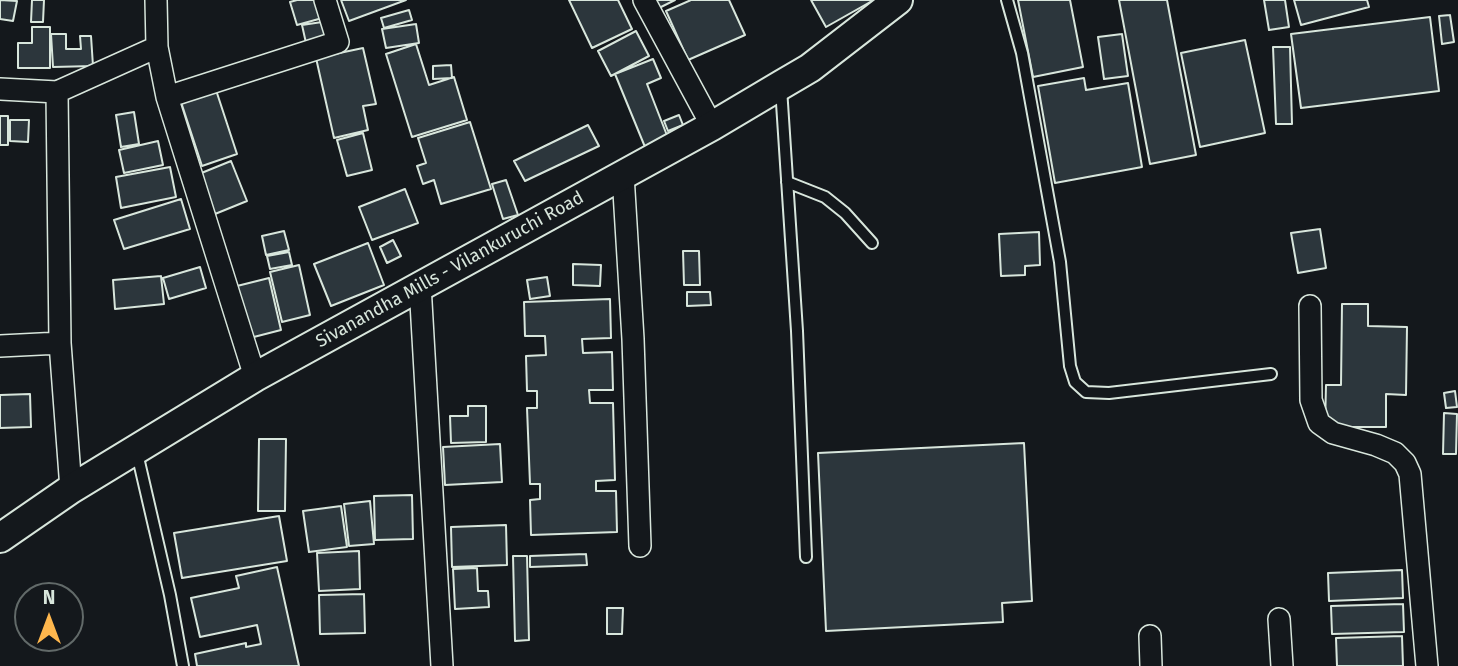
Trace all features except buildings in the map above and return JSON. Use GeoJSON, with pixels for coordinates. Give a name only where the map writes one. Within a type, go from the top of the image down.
{"type":"FeatureCollection","features":[{"type":"Feature","properties":{"kind":"main road","name":"Sivanandha Mills - Vilankuruchi Road"},"geometry":{"type":"LineString","coordinates":[[0,538],[71,489],[255,377],[712,126],[810,68],[898,0]]}},
{"type":"Feature","properties":{"kind":"street"},"geometry":{"type":"LineString","coordinates":[[156,0],[157,47],[167,97],[255,377]]}},
{"type":"Feature","properties":{"kind":"street"},"geometry":{"type":"LineString","coordinates":[[167,97],[338,42],[326,0]]}},
{"type":"Feature","properties":{"kind":"street"},"geometry":{"type":"LineString","coordinates":[[644,0],[712,126]]}},
{"type":"Feature","properties":{"kind":"street"},"geometry":{"type":"LineString","coordinates":[[0,89],[57,92],[157,47]]}},
{"type":"Feature","properties":{"kind":"street"},"geometry":{"type":"LineString","coordinates":[[57,92],[60,343],[71,489]]}},
{"type":"Feature","properties":{"kind":"street"},"geometry":{"type":"LineString","coordinates":[[623,175],[633,339],[640,546]]}},
{"type":"Feature","properties":{"kind":"street"},"geometry":{"type":"LineString","coordinates":[[420,285],[442,666]]}},
{"type":"Feature","properties":{"kind":"street"},"geometry":{"type":"LineString","coordinates":[[1310,306],[1311,400],[1319,423],[1333,433],[1395,453],[1405,463],[1410,474],[1427,666]]}},
{"type":"Feature","properties":{"kind":"street"},"geometry":{"type":"LineString","coordinates":[[0,346],[60,343]]}},
{"type":"Feature","properties":{"kind":"street"},"geometry":{"type":"LineString","coordinates":[[1279,619],[1282,666]]}},
{"type":"Feature","properties":{"kind":"street"},"geometry":{"type":"LineString","coordinates":[[1150,636],[1151,666]]}},
{"type":"Feature","properties":{"kind":"lane"},"geometry":{"type":"LineString","coordinates":[[1007,0],[1022,53],[1060,262],[1070,366],[1075,382],[1086,392],[1109,393],[1271,374]]}},
{"type":"Feature","properties":{"kind":"lane"},"geometry":{"type":"LineString","coordinates":[[781,85],[797,331],[806,557]]}},
{"type":"Feature","properties":{"kind":"lane"},"geometry":{"type":"LineString","coordinates":[[788,182],[825,197],[845,213],[872,243]]}},
{"type":"Feature","properties":{"kind":"lane"},"geometry":{"type":"LineString","coordinates":[[136,450],[170,595],[183,666]]}}]}
